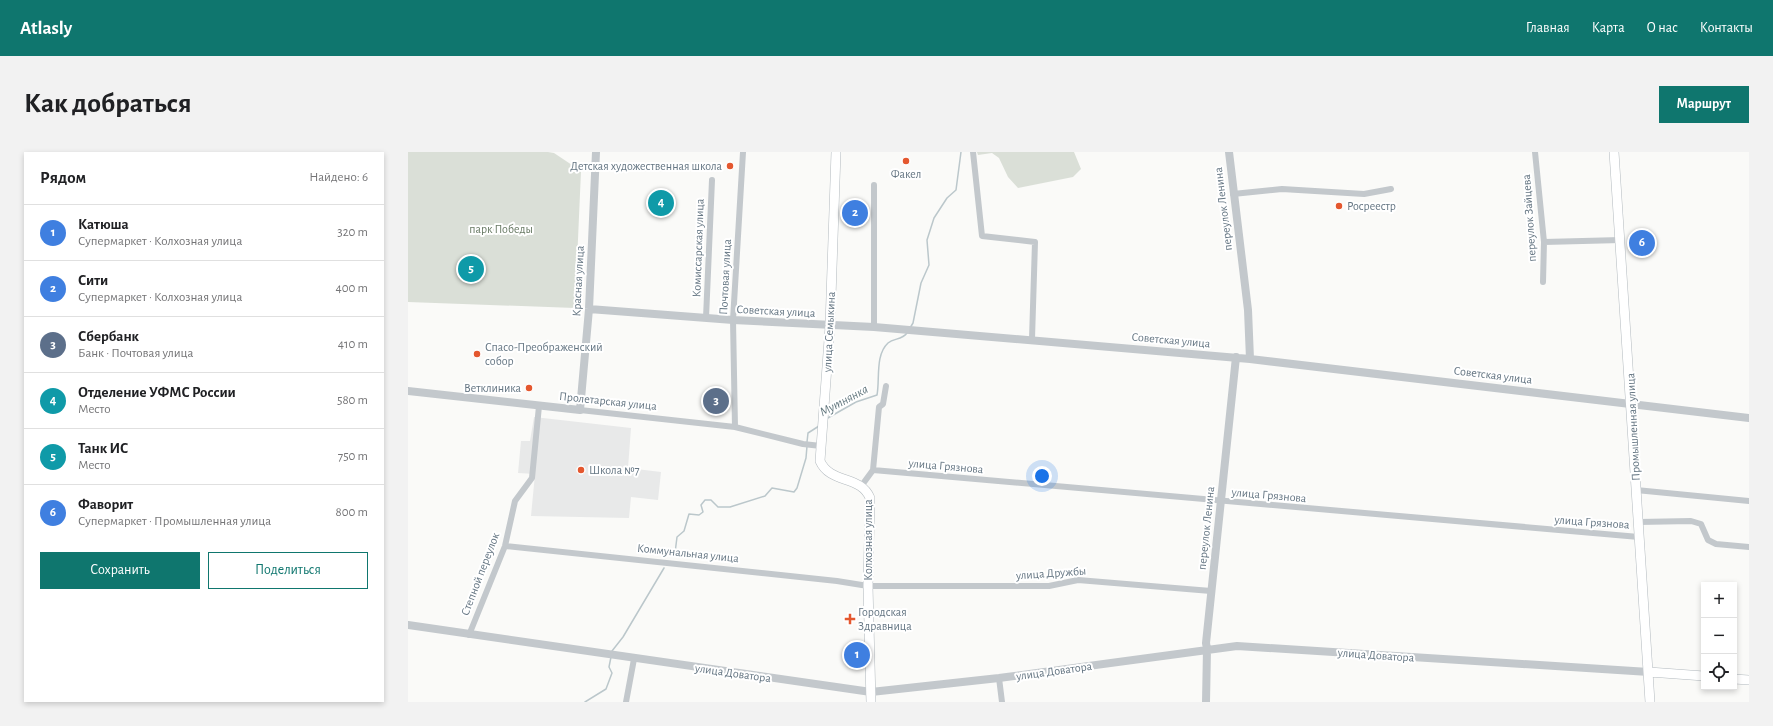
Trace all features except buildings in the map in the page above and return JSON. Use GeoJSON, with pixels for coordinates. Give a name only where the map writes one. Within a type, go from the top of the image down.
{"type":"FeatureCollection","features":[{"type":"Feature","properties":{"kind":"main road","name":"улица Семыкина"},"geometry":{"type":"LineString","coordinates":[[836,152],[830,326],[820,461],[827,472],[862,485]]}},
{"type":"Feature","properties":{"kind":"main road","name":"Промышленная улица"},"geometry":{"type":"LineString","coordinates":[[1614,152],[1632,404],[1650,702]]}},
{"type":"Feature","properties":{"kind":"main road","name":"Колхозная улица"},"geometry":{"type":"LineString","coordinates":[[862,485],[867,490],[870,498],[868,586],[871,702]]}},
{"type":"Feature","properties":{"kind":"main road","name":"улица Доватора"},"geometry":{"type":"LineString","coordinates":[[1648,672],[1701,676]]}},
{"type":"Feature","properties":{"kind":"main road"},"geometry":{"type":"LineString","coordinates":[[1737,678],[1749,680]]}},
{"type":"Feature","properties":{"kind":"street","name":"Красная улица"},"geometry":{"type":"LineString","coordinates":[[580,410],[589,309],[596,152]]}},
{"type":"Feature","properties":{"kind":"street","name":"Почтовая улица"},"geometry":{"type":"LineString","coordinates":[[735,427],[733,320],[743,152]]}},
{"type":"Feature","properties":{"kind":"street"},"geometry":{"type":"LineString","coordinates":[[973,152],[982,236],[1035,242],[1032,339]]}},
{"type":"Feature","properties":{"kind":"street","name":"переулок Ленина"},"geometry":{"type":"LineString","coordinates":[[1229,152],[1248,310],[1250,359]]}},
{"type":"Feature","properties":{"kind":"street","name":"переулок Зайцева"},"geometry":{"type":"LineString","coordinates":[[1536,152],[1544,242],[1543,282]]}},
{"type":"Feature","properties":{"kind":"street","name":"Комиссарская улица"},"geometry":{"type":"LineString","coordinates":[[706,318],[712,180]]}},
{"type":"Feature","properties":{"kind":"street"},"geometry":{"type":"LineString","coordinates":[[874,185],[874,327]]}},
{"type":"Feature","properties":{"kind":"street"},"geometry":{"type":"LineString","coordinates":[[1234,194],[1282,189],[1364,194],[1391,189]]}},
{"type":"Feature","properties":{"kind":"street"},"geometry":{"type":"LineString","coordinates":[[1544,242],[1620,240]]}},
{"type":"Feature","properties":{"kind":"street","name":"Советская улица"},"geometry":{"type":"LineString","coordinates":[[589,309],[733,320],[920,330],[1236,357],[1749,418]]}},
{"type":"Feature","properties":{"kind":"street","name":"переулок Ленина"},"geometry":{"type":"LineString","coordinates":[[1206,702],[1206,643],[1236,357]]}},
{"type":"Feature","properties":{"kind":"street"},"geometry":{"type":"LineString","coordinates":[[873,470],[879,406],[883,404],[886,386]]}},
{"type":"Feature","properties":{"kind":"street","name":"Пролетарская улица"},"geometry":{"type":"LineString","coordinates":[[408,391],[735,427],[803,444],[821,446]]}},
{"type":"Feature","properties":{"kind":"street","name":"Степной переулок"},"geometry":{"type":"LineString","coordinates":[[469,635],[505,546],[516,501],[532,478],[539,406]]}},
{"type":"Feature","properties":{"kind":"street","name":"улица Грязнова"},"geometry":{"type":"LineString","coordinates":[[873,470],[1221,502],[1640,537]]}},
{"type":"Feature","properties":{"kind":"street","name":"Колхозная улица"},"geometry":{"type":"LineString","coordinates":[[862,485],[873,470]]}},
{"type":"Feature","properties":{"kind":"street"},"geometry":{"type":"LineString","coordinates":[[1636,490],[1749,501]]}},
{"type":"Feature","properties":{"kind":"street","name":"улица Грязнова"},"geometry":{"type":"LineString","coordinates":[[1639,522],[1691,521],[1701,524],[1708,540],[1716,544],[1749,547]]}},
{"type":"Feature","properties":{"kind":"street","name":"Коммунальная улица"},"geometry":{"type":"LineString","coordinates":[[505,546],[829,580],[868,586]]}},
{"type":"Feature","properties":{"kind":"street","name":"улица Дружбы"},"geometry":{"type":"LineString","coordinates":[[868,586],[1049,586],[1078,580],[1211,591]]}},
{"type":"Feature","properties":{"kind":"street","name":"улица Доватора"},"geometry":{"type":"LineString","coordinates":[[408,625],[469,635],[602,652],[634,659],[871,692],[999,678],[1237,646],[1648,672]]}},
{"type":"Feature","properties":{"kind":"street"},"geometry":{"type":"LineString","coordinates":[[626,702],[634,659]]}},
{"type":"Feature","properties":{"kind":"street"},"geometry":{"type":"LineString","coordinates":[[999,678],[1002,702]]}},
{"type":"Feature","properties":{"kind":"shaded area","name":"Школа №7"},"geometry":{"type":"Polygon","coordinates":[[[534,417],[631,428],[628,468],[661,472],[658,500],[631,497],[629,518],[531,516],[535,474],[518,473],[521,441],[530,441],[534,417]]]}},
{"type":"Feature","properties":{"kind":"green space","name":"парк Победы"},"geometry":{"type":"Polygon","coordinates":[[[408,152],[548,152],[554,153],[581,171],[575,308],[408,302],[408,152]]]}},
{"type":"Feature","properties":{"kind":"green space"},"geometry":{"type":"Polygon","coordinates":[[[977,152],[1074,152],[1081,169],[1073,177],[1018,188],[1008,177],[999,158],[992,153],[978,155],[977,152]]]}},
{"type":"Feature","properties":{"kind":"waterway","name":"Мутнянка"},"geometry":{"type":"LineString","coordinates":[[910,328],[913,323],[921,283],[929,265],[927,240],[934,218],[947,198],[956,190],[961,152]]}},
{"type":"Feature","properties":{"kind":"waterway","name":"Мутнянка"},"geometry":{"type":"LineString","coordinates":[[826,419],[856,402],[877,395],[881,354],[890,341],[903,337],[907,333]]}},
{"type":"Feature","properties":{"kind":"waterway","name":"Мутнянка"},"geometry":{"type":"LineString","coordinates":[[807,442],[808,433],[819,426]]}},
{"type":"Feature","properties":{"kind":"waterway","name":"Мутнянка"},"geometry":{"type":"LineString","coordinates":[[675,553],[677,537],[684,531],[689,514],[699,515],[703,512],[701,505],[705,500],[711,500],[718,507],[730,507],[765,496],[772,488],[794,492],[797,488],[806,458],[807,446]]}},
{"type":"Feature","properties":{"kind":"waterway","name":"Мутнянка"},"geometry":{"type":"LineString","coordinates":[[612,651],[623,637],[664,568]]}},
{"type":"Feature","properties":{"kind":"waterway","name":"Мутнянка"},"geometry":{"type":"LineString","coordinates":[[585,702],[606,689],[612,673],[609,667],[611,657]]}},
{"type":"Feature","properties":{"kind":"place","name":"Факел"},"geometry":{"type":"Point","coordinates":[906,161]}},
{"type":"Feature","properties":{"kind":"place","name":"Детская художественная школа"},"geometry":{"type":"Point","coordinates":[730,166]}},
{"type":"Feature","properties":{"kind":"place","name":"Отделение УФМС России"},"geometry":{"type":"Point","coordinates":[661,203]}},
{"type":"Feature","properties":{"kind":"place","name":"Росреестр"},"geometry":{"type":"Point","coordinates":[1339,206]}},
{"type":"Feature","properties":{"kind":"place","name":"Сити"},"geometry":{"type":"Point","coordinates":[855,213]}},
{"type":"Feature","properties":{"kind":"place","name":"Фаворит"},"geometry":{"type":"Point","coordinates":[1642,243]}},
{"type":"Feature","properties":{"kind":"place","name":"Танк ИС"},"geometry":{"type":"Point","coordinates":[471,269]}},
{"type":"Feature","properties":{"kind":"place","name":"Спасо-Преображенский собор"},"geometry":{"type":"Point","coordinates":[477,354]}},
{"type":"Feature","properties":{"kind":"place","name":"Ветклиника"},"geometry":{"type":"Point","coordinates":[529,388]}},
{"type":"Feature","properties":{"kind":"place","name":"Сбербанк"},"geometry":{"type":"Point","coordinates":[716,401]}},
{"type":"Feature","properties":{"kind":"place","name":"Школа №7"},"geometry":{"type":"Point","coordinates":[581,470]}},
{"type":"Feature","properties":{"kind":"place","name":"Городская Здравница"},"geometry":{"type":"Point","coordinates":[850,619]}},
{"type":"Feature","properties":{"kind":"place","name":"Катюша"},"geometry":{"type":"Point","coordinates":[857,655]}}]}
